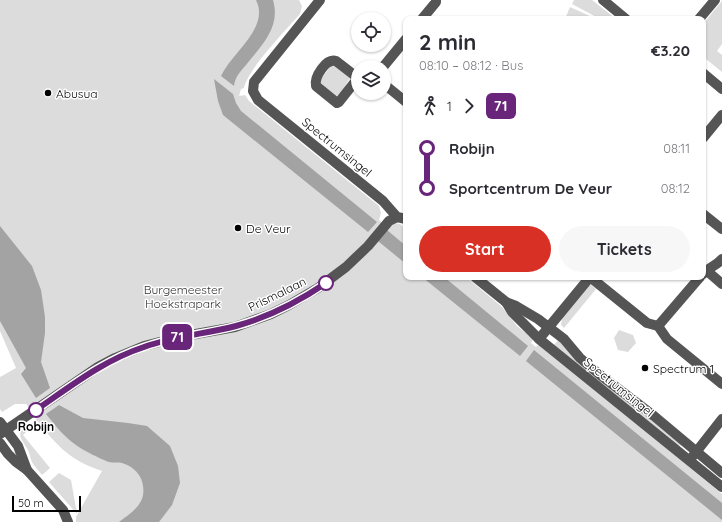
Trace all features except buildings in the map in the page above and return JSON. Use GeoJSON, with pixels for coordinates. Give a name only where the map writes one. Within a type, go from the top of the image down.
{"type":"FeatureCollection","features":[{"type":"Feature","properties":{"kind":"street"},"geometry":{"type":"LineString","coordinates":[[424,16],[436,0]]}},
{"type":"Feature","properties":{"kind":"street"},"geometry":{"type":"LineString","coordinates":[[702,16],[715,0]]}},
{"type":"Feature","properties":{"kind":"street","name":"Spectrumsingel"},"geometry":{"type":"LineString","coordinates":[[315,2],[254,82],[253,91],[258,100],[383,201],[397,219]]}},
{"type":"Feature","properties":{"kind":"street"},"geometry":{"type":"LineString","coordinates":[[608,2],[623,16]]}},
{"type":"Feature","properties":{"kind":"street"},"geometry":{"type":"LineString","coordinates":[[389,60],[403,43]]}},
{"type":"Feature","properties":{"kind":"street"},"geometry":{"type":"LineString","coordinates":[[706,76],[722,89]]}},
{"type":"Feature","properties":{"kind":"street"},"geometry":{"type":"LineString","coordinates":[[391,90],[403,100]]}},
{"type":"Feature","properties":{"kind":"street"},"geometry":{"type":"LineString","coordinates":[[706,134],[722,115]]}},
{"type":"Feature","properties":{"kind":"street"},"geometry":{"type":"LineString","coordinates":[[706,216],[722,229]]}},
{"type":"Feature","properties":{"kind":"street","name":"Prismalaan"},"geometry":{"type":"LineString","coordinates":[[2,429],[98,367],[115,358],[163,340],[242,324],[289,306],[327,282],[357,258],[370,243],[397,219]]}},
{"type":"Feature","properties":{"kind":"street"},"geometry":{"type":"LineString","coordinates":[[706,272],[718,264],[722,259]]}},
{"type":"Feature","properties":{"kind":"street"},"geometry":{"type":"LineString","coordinates":[[706,276],[722,284]]}},
{"type":"Feature","properties":{"kind":"street","name":"Spectrumsingel"},"geometry":{"type":"LineString","coordinates":[[479,280],[506,302],[522,309],[549,327],[564,339],[580,358],[654,416],[722,473]]}},
{"type":"Feature","properties":{"kind":"street"},"geometry":{"type":"LineString","coordinates":[[539,339],[588,280]]}},
{"type":"Feature","properties":{"kind":"street"},"geometry":{"type":"LineString","coordinates":[[594,280],[647,323],[658,326],[667,339],[722,384]]}},
{"type":"Feature","properties":{"kind":"street"},"geometry":{"type":"LineString","coordinates":[[658,326],[698,280]]}},
{"type":"Feature","properties":{"kind":"street","name":"Spectrumsingel"},"geometry":{"type":"LineString","coordinates":[[506,302],[512,312],[539,339],[722,487]]}},
{"type":"Feature","properties":{"kind":"street"},"geometry":{"type":"LineString","coordinates":[[690,461],[722,418]]}},
{"type":"Feature","properties":{"kind":"street"},"geometry":{"type":"LineString","coordinates":[[2,429],[18,446],[27,470]]}},
{"type":"Feature","properties":{"kind":"street"},"geometry":{"type":"LineString","coordinates":[[0,443],[8,454],[27,470],[62,510],[68,522]]}},
{"type":"Feature","properties":{"kind":"green space","name":"Burgemeester Hoekstrapark"},"geometry":{"type":"Polygon","coordinates":[[[0,0],[299,0],[302,6],[300,14],[259,61],[247,80],[244,88],[241,89],[239,96],[245,95],[249,101],[379,206],[381,213],[379,220],[388,228],[395,223],[403,226],[403,280],[470,280],[502,307],[517,326],[533,339],[531,343],[536,347],[539,344],[722,494],[722,522],[76,522],[76,517],[102,471],[82,463],[66,452],[38,421],[33,425],[32,423],[37,418],[26,404],[15,404],[2,412],[0,409],[0,377],[16,368],[0,331],[0,0]]]}},
{"type":"Feature","properties":{"kind":"green space"},"geometry":{"type":"Polygon","coordinates":[[[574,0],[592,0],[612,16],[594,16],[572,4],[574,0]]]}},
{"type":"Feature","properties":{"kind":"green space"},"geometry":{"type":"Polygon","coordinates":[[[722,1],[722,44],[717,51],[722,55],[722,72],[706,59],[706,20],[722,1]]]}},
{"type":"Feature","properties":{"kind":"green space"},"geometry":{"type":"Polygon","coordinates":[[[570,7],[590,16],[566,16],[570,7]]]}},
{"type":"Feature","properties":{"kind":"green space"},"geometry":{"type":"Polygon","coordinates":[[[335,65],[350,78],[340,95],[335,96],[321,85],[320,80],[331,66],[335,65]]]}},
{"type":"Feature","properties":{"kind":"green space"},"geometry":{"type":"Polygon","coordinates":[[[590,284],[596,289],[564,328],[561,325],[562,318],[590,284]]]}},
{"type":"Feature","properties":{"kind":"green space"},"geometry":{"type":"Polygon","coordinates":[[[619,330],[633,335],[636,343],[628,352],[618,350],[614,338],[619,330]]]}},
{"type":"Feature","properties":{"kind":"green space"},"geometry":{"type":"Polygon","coordinates":[[[559,339],[684,446],[676,445],[554,345],[559,339]]]}},
{"type":"Feature","properties":{"kind":"green space"},"geometry":{"type":"Polygon","coordinates":[[[26,425],[29,429],[23,435],[50,468],[42,475],[32,462],[20,434],[26,425]]]}},
{"type":"Feature","properties":{"kind":"green space"},"geometry":{"type":"Polygon","coordinates":[[[59,473],[71,480],[77,514],[49,482],[59,473]]]}},
{"type":"Feature","properties":{"kind":"shaded area"},"geometry":{"type":"Polygon","coordinates":[[[256,0],[273,0],[275,10],[272,27],[264,43],[238,75],[234,86],[221,76],[254,30],[258,20],[259,10],[256,0]]]}},
{"type":"Feature","properties":{"kind":"shaded area"},"geometry":{"type":"Polygon","coordinates":[[[214,79],[233,94],[241,111],[377,222],[368,232],[223,115],[218,101],[214,79]]]}},
{"type":"Feature","properties":{"kind":"shaded area"},"geometry":{"type":"Polygon","coordinates":[[[0,226],[32,266],[41,290],[45,317],[45,333],[41,362],[50,388],[36,398],[21,374],[26,368],[0,321],[0,226]]]}},
{"type":"Feature","properties":{"kind":"shaded area"},"geometry":{"type":"Polygon","coordinates":[[[387,230],[403,243],[403,262],[378,241],[387,230]]]}},
{"type":"Feature","properties":{"kind":"shaded area"},"geometry":{"type":"Polygon","coordinates":[[[426,280],[448,280],[528,346],[520,356],[426,280]]]}},
{"type":"Feature","properties":{"kind":"shaded area"},"geometry":{"type":"Polygon","coordinates":[[[534,350],[722,503],[722,520],[526,361],[534,350]]]}},
{"type":"Feature","properties":{"kind":"shaded area"},"geometry":{"type":"Polygon","coordinates":[[[59,405],[83,418],[147,426],[170,446],[178,466],[180,483],[172,505],[159,522],[119,522],[133,511],[140,503],[143,492],[141,478],[130,466],[122,463],[109,462],[102,459],[76,445],[60,431],[46,414],[59,405]]]}},
{"type":"Feature","properties":{"kind":"bus line","name":"71"},"geometry":{"type":"LineString","coordinates":[[36,410],[98,367],[115,358],[163,340],[216,331],[271,314],[305,297],[326,283]]}},
{"type":"Feature","properties":{"kind":"place","name":"Abusua"},"geometry":{"type":"Point","coordinates":[48,93]}},
{"type":"Feature","properties":{"kind":"place","name":"De Veur"},"geometry":{"type":"Point","coordinates":[238,228]}},
{"type":"Feature","properties":{"kind":"place","name":"Spectrum 1"},"geometry":{"type":"Point","coordinates":[645,368]}},
{"type":"Feature","properties":{"kind":"place","name":"Robijn"},"geometry":{"type":"Point","coordinates":[36,410]}}]}
